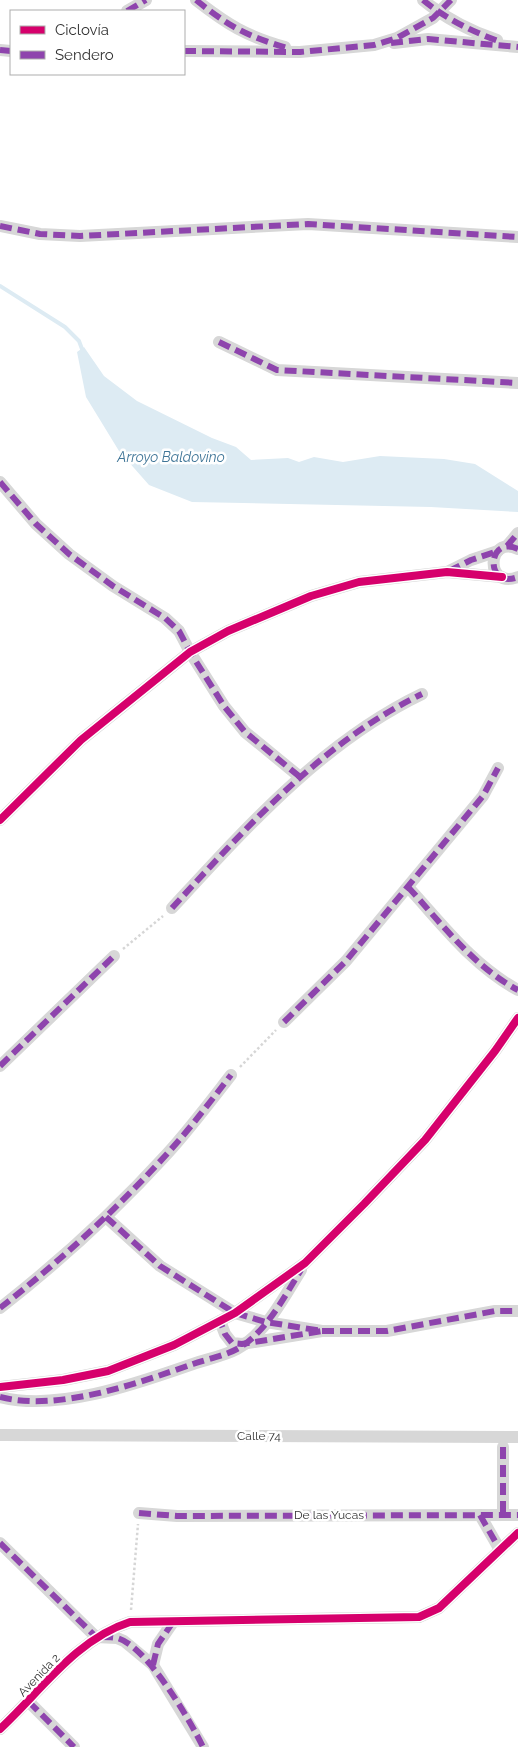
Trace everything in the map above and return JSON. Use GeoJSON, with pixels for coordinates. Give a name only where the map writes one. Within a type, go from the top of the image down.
{"type":"FeatureCollection","features":[{"type":"Feature","properties":{"kind":"street"},"geometry":{"type":"LineString","coordinates":[[131,10],[146,0]]}},
{"type":"Feature","properties":{"kind":"street"},"geometry":{"type":"LineString","coordinates":[[196,0],[228,25],[253,38],[300,52]]}},
{"type":"Feature","properties":{"kind":"street"},"geometry":{"type":"LineString","coordinates":[[423,0],[438,13],[480,34],[518,47]]}},
{"type":"Feature","properties":{"kind":"street"},"geometry":{"type":"LineString","coordinates":[[374,45],[397,38],[433,18],[451,0]]}},
{"type":"Feature","properties":{"kind":"street"},"geometry":{"type":"LineString","coordinates":[[185,51],[300,52],[428,39],[518,47]]}},
{"type":"Feature","properties":{"kind":"street"},"geometry":{"type":"LineString","coordinates":[[0,226],[40,234],[80,236],[308,224],[518,237]]}},
{"type":"Feature","properties":{"kind":"street"},"geometry":{"type":"LineString","coordinates":[[219,342],[277,370],[518,383]]}},
{"type":"Feature","properties":{"kind":"street"},"geometry":{"type":"LineString","coordinates":[[0,482],[36,524],[69,554],[112,586],[165,618],[179,631],[224,706],[245,732],[300,777]]}},
{"type":"Feature","properties":{"kind":"street"},"geometry":{"type":"LineString","coordinates":[[511,580],[494,568],[493,562],[507,549],[518,533]]}},
{"type":"Feature","properties":{"kind":"street"},"geometry":{"type":"LineString","coordinates":[[447,572],[471,560],[507,549]]}},
{"type":"Feature","properties":{"kind":"street"},"geometry":{"type":"LineString","coordinates":[[0,820],[81,740],[190,652],[228,631],[311,596],[359,582],[447,572],[511,580]]}},
{"type":"Feature","properties":{"kind":"street"},"geometry":{"type":"LineString","coordinates":[[172,908],[263,812],[300,777],[387,711],[422,694]]}},
{"type":"Feature","properties":{"kind":"street"},"geometry":{"type":"LineString","coordinates":[[284,1022],[346,961],[483,796],[498,768]]}},
{"type":"Feature","properties":{"kind":"street"},"geometry":{"type":"LineString","coordinates":[[408,887],[455,940],[485,969],[518,990]]}},
{"type":"Feature","properties":{"kind":"street"},"geometry":{"type":"LineString","coordinates":[[0,1066],[114,956]]}},
{"type":"Feature","properties":{"kind":"street"},"geometry":{"type":"LineString","coordinates":[[0,1387],[63,1380],[108,1370],[174,1345],[235,1313],[305,1263],[425,1140],[495,1051],[518,1018]]}},
{"type":"Feature","properties":{"kind":"street"},"geometry":{"type":"LineString","coordinates":[[0,1308],[41,1276],[106,1217],[166,1154],[231,1075]]}},
{"type":"Feature","properties":{"kind":"street"},"geometry":{"type":"LineString","coordinates":[[106,1217],[160,1266],[235,1313],[266,1322],[322,1331],[387,1331],[517,1308]]}},
{"type":"Feature","properties":{"kind":"street"},"geometry":{"type":"LineString","coordinates":[[0,1397],[28,1401],[72,1398],[131,1386],[237,1349],[266,1322],[305,1263]]}},
{"type":"Feature","properties":{"kind":"street"},"geometry":{"type":"LineString","coordinates":[[220,1321],[225,1334],[232,1343],[242,1344],[322,1331]]}},
{"type":"Feature","properties":{"kind":"street","name":"Calle 74"},"geometry":{"type":"LineString","coordinates":[[0,1435],[518,1437]]}},
{"type":"Feature","properties":{"kind":"street"},"geometry":{"type":"LineString","coordinates":[[503,1447],[504,1515]]}},
{"type":"Feature","properties":{"kind":"street","name":"De las Yucas"},"geometry":{"type":"LineString","coordinates":[[139,1513],[177,1516],[518,1515]]}},
{"type":"Feature","properties":{"kind":"street"},"geometry":{"type":"LineString","coordinates":[[480,1515],[500,1550]]}},
{"type":"Feature","properties":{"kind":"street"},"geometry":{"type":"LineString","coordinates":[[130,1622],[419,1616],[439,1608],[518,1533]]}},
{"type":"Feature","properties":{"kind":"street"},"geometry":{"type":"LineString","coordinates":[[0,1543],[96,1637],[117,1638],[124,1641],[153,1665],[203,1747]]}},
{"type":"Feature","properties":{"kind":"street","name":"Avenida 2"},"geometry":{"type":"LineString","coordinates":[[0,1729],[29,1702],[69,1659],[96,1637],[130,1622]]}},
{"type":"Feature","properties":{"kind":"street"},"geometry":{"type":"LineString","coordinates":[[153,1665],[158,1644],[173,1622]]}},
{"type":"Feature","properties":{"kind":"street"},"geometry":{"type":"LineString","coordinates":[[29,1702],[74,1747]]}},
{"type":"Feature","properties":{"kind":"path"},"geometry":{"type":"LineString","coordinates":[[114,956],[172,908]]}},
{"type":"Feature","properties":{"kind":"path"},"geometry":{"type":"LineString","coordinates":[[231,1075],[284,1022]]}},
{"type":"Feature","properties":{"kind":"path"},"geometry":{"type":"LineString","coordinates":[[130,1622],[139,1513]]}},
{"type":"Feature","properties":{"kind":"water","name":"Arroyo Baldovino"},"geometry":{"type":"Polygon","coordinates":[[[84,347],[104,376],[137,401],[212,438],[236,447],[251,460],[288,458],[299,462],[314,457],[343,462],[380,456],[444,459],[475,464],[518,491],[518,512],[431,507],[192,502],[149,485],[119,451],[86,397],[77,352],[84,347]]]}},
{"type":"Feature","properties":{"kind":"waterway","name":"Arroyo Baldovino"},"geometry":{"type":"LineString","coordinates":[[0,286],[65,327],[79,341],[82,349]]}},
{"type":"Feature","properties":{"kind":"marked path"},"geometry":{"type":"LineString","coordinates":[[129,10],[146,0]]}},
{"type":"Feature","properties":{"kind":"marked path"},"geometry":{"type":"LineString","coordinates":[[196,0],[219,18],[240,30],[262,40],[290,49]]}},
{"type":"Feature","properties":{"kind":"marked path"},"geometry":{"type":"LineString","coordinates":[[423,0],[460,24],[501,42]]}},
{"type":"Feature","properties":{"kind":"marked path"},"geometry":{"type":"LineString","coordinates":[[185,51],[300,52],[374,45],[397,38],[433,18],[451,0]]}},
{"type":"Feature","properties":{"kind":"marked path"},"geometry":{"type":"LineString","coordinates":[[391,43],[428,39],[518,47]]}},
{"type":"Feature","properties":{"kind":"marked path"},"geometry":{"type":"LineString","coordinates":[[0,50],[10,51]]}},
{"type":"Feature","properties":{"kind":"marked path"},"geometry":{"type":"LineString","coordinates":[[0,226],[40,234],[80,236],[308,224],[518,237]]}},
{"type":"Feature","properties":{"kind":"marked path"},"geometry":{"type":"LineString","coordinates":[[219,342],[277,370],[518,383]]}},
{"type":"Feature","properties":{"kind":"marked path"},"geometry":{"type":"LineString","coordinates":[[0,482],[36,524],[69,554],[113,586],[165,618],[179,631],[224,706],[245,732],[300,777]]}},
{"type":"Feature","properties":{"kind":"marked path"},"geometry":{"type":"LineString","coordinates":[[507,546],[518,533]]}},
{"type":"Feature","properties":{"kind":"marked path"},"geometry":{"type":"LineString","coordinates":[[518,549],[508,546],[500,549],[495,555],[494,562],[495,570],[499,576],[507,579],[518,577]]}},
{"type":"Feature","properties":{"kind":"marked path"},"geometry":{"type":"LineString","coordinates":[[449,571],[471,560],[498,551]]}},
{"type":"Feature","properties":{"kind":"marked path"},"geometry":{"type":"LineString","coordinates":[[172,908],[257,818],[318,762],[351,736],[422,694]]}},
{"type":"Feature","properties":{"kind":"marked path"},"geometry":{"type":"LineString","coordinates":[[284,1022],[346,961],[483,796],[498,768]]}},
{"type":"Feature","properties":{"kind":"marked path"},"geometry":{"type":"LineString","coordinates":[[408,887],[472,957],[518,990]]}},
{"type":"Feature","properties":{"kind":"marked path"},"geometry":{"type":"LineString","coordinates":[[0,1066],[114,956]]}},
{"type":"Feature","properties":{"kind":"marked path"},"geometry":{"type":"LineString","coordinates":[[0,1308],[44,1273],[107,1216],[147,1176],[175,1145],[231,1075]]}},
{"type":"Feature","properties":{"kind":"marked path"},"geometry":{"type":"LineString","coordinates":[[106,1217],[160,1266],[235,1313],[266,1322],[322,1331],[242,1344],[232,1343],[225,1334],[220,1321]]}},
{"type":"Feature","properties":{"kind":"marked path"},"geometry":{"type":"LineString","coordinates":[[0,1397],[23,1401],[72,1398],[123,1387],[221,1356],[237,1349],[257,1334],[274,1314],[301,1270]]}},
{"type":"Feature","properties":{"kind":"marked path"},"geometry":{"type":"LineString","coordinates":[[322,1331],[387,1331],[495,1311],[518,1311]]}},
{"type":"Feature","properties":{"kind":"marked path"},"geometry":{"type":"LineString","coordinates":[[503,1447],[503,1515]]}},
{"type":"Feature","properties":{"kind":"marked path"},"geometry":{"type":"LineString","coordinates":[[139,1513],[177,1516],[518,1515]]}},
{"type":"Feature","properties":{"kind":"marked path"},"geometry":{"type":"LineString","coordinates":[[480,1515],[500,1550]]}},
{"type":"Feature","properties":{"kind":"marked path"},"geometry":{"type":"LineString","coordinates":[[0,1543],[96,1637]]}},
{"type":"Feature","properties":{"kind":"marked path"},"geometry":{"type":"LineString","coordinates":[[153,1665],[158,1644],[173,1622]]}},
{"type":"Feature","properties":{"kind":"marked path"},"geometry":{"type":"LineString","coordinates":[[101,1637],[117,1638],[128,1644],[154,1668],[178,1702],[203,1747]]}},
{"type":"Feature","properties":{"kind":"marked path"},"geometry":{"type":"LineString","coordinates":[[29,1702],[74,1747]]}},
{"type":"Feature","properties":{"kind":"cycle path"},"geometry":{"type":"LineString","coordinates":[[0,820],[81,740],[190,652],[228,631],[311,596],[359,582],[447,572],[502,577]]}},
{"type":"Feature","properties":{"kind":"cycle path"},"geometry":{"type":"LineString","coordinates":[[0,1387],[63,1380],[108,1371],[174,1345],[235,1313],[305,1263],[364,1204],[425,1140],[495,1051],[518,1018]]}},
{"type":"Feature","properties":{"kind":"cycle path"},"geometry":{"type":"LineString","coordinates":[[0,1729],[76,1654],[111,1630],[130,1622],[419,1617],[439,1608],[518,1533]]}}]}
